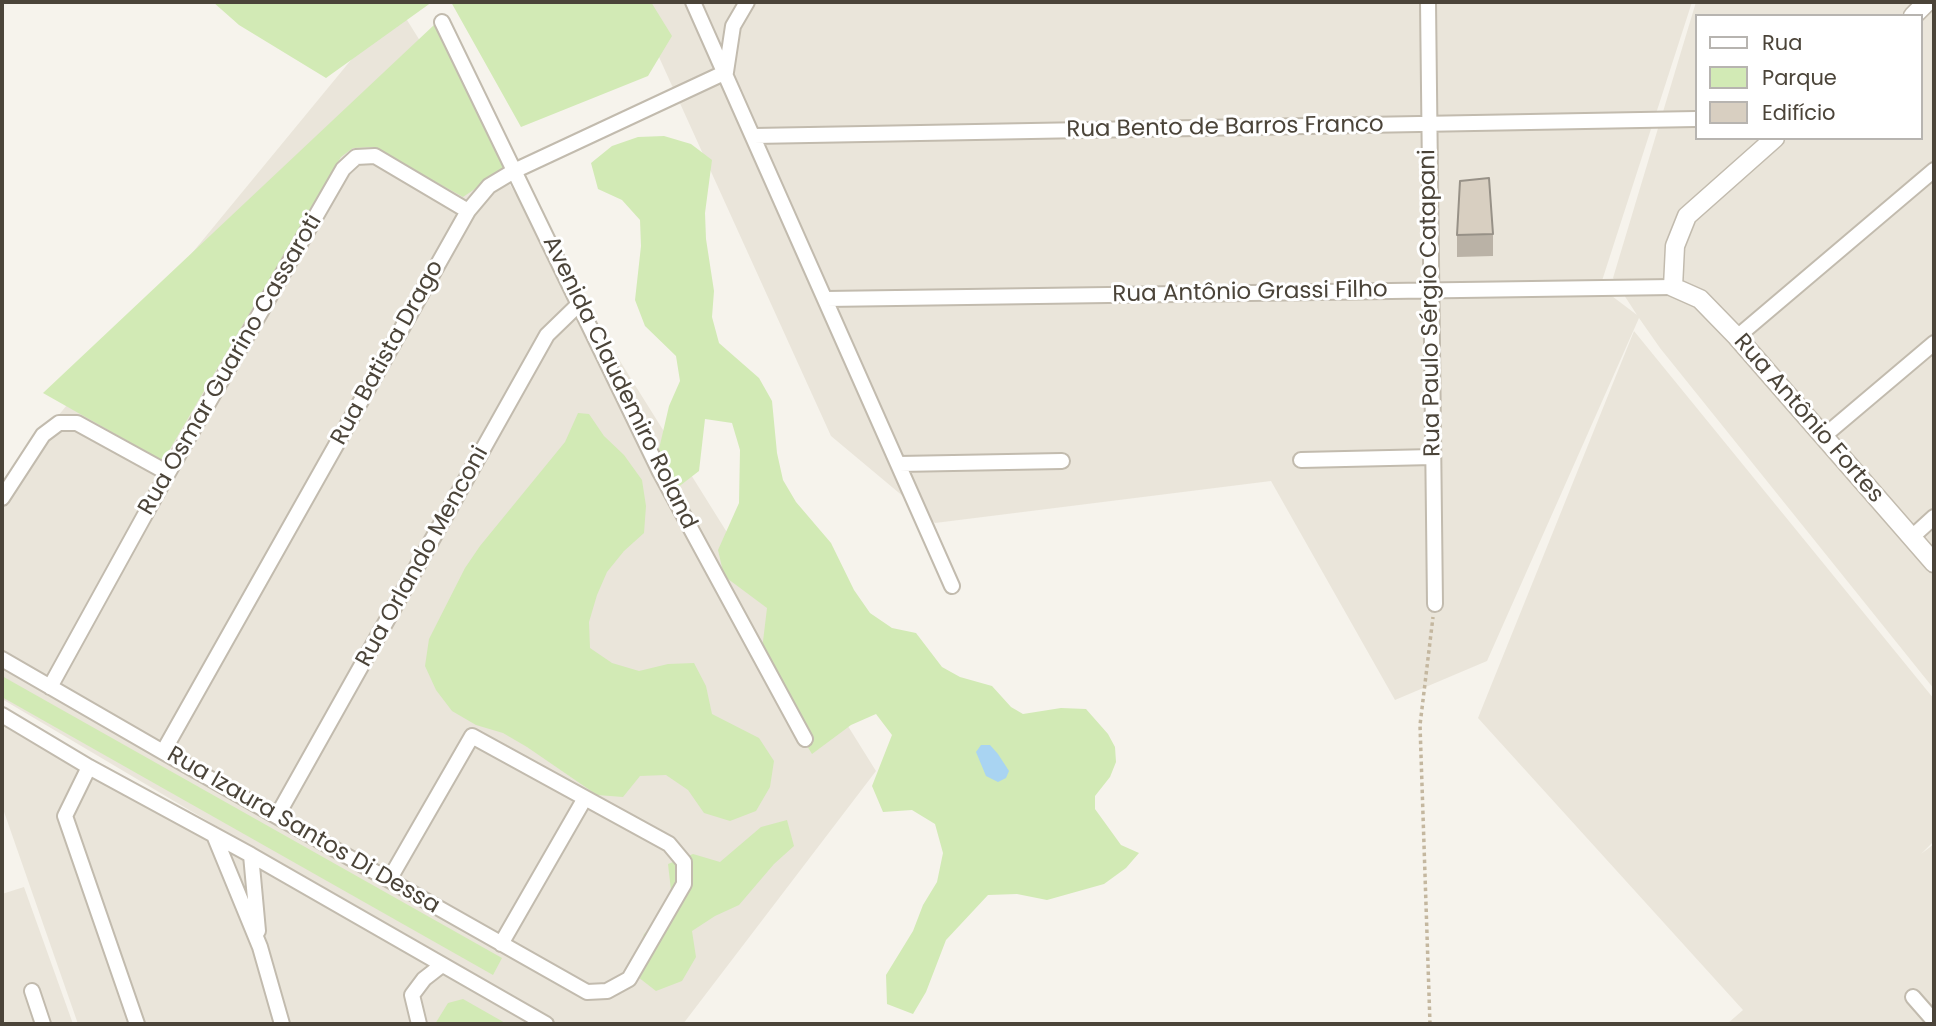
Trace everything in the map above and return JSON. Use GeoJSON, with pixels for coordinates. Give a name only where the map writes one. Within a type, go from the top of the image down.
{"type":"FeatureCollection","features":[{"type":"Feature","properties":{"kind":"street"},"geometry":{"type":"LineString","coordinates":[[693,2],[952,586]]}},
{"type":"Feature","properties":{"kind":"street"},"geometry":{"type":"LineString","coordinates":[[726,72],[733,26],[747,2]]}},
{"type":"Feature","properties":{"kind":"street","name":"Rua Paulo Sérgio Catapani"},"geometry":{"type":"LineString","coordinates":[[1428,2],[1435,604]]}},
{"type":"Feature","properties":{"kind":"street","name":"Avenida Claudemiro Roland"},"geometry":{"type":"LineString","coordinates":[[442,22],[660,472],[805,739]]}},
{"type":"Feature","properties":{"kind":"street","name":"Rua Batista Drago"},"geometry":{"type":"LineString","coordinates":[[163,752],[468,211],[489,186],[514,171],[726,72]]}},
{"type":"Feature","properties":{"kind":"street","name":"Rua Bento de Barros Franco"},"geometry":{"type":"LineString","coordinates":[[754,136],[1694,119]]}},
{"type":"Feature","properties":{"kind":"street"},"geometry":{"type":"LineString","coordinates":[[1673,286],[1675,246],[1687,216],[1773,140]]}},
{"type":"Feature","properties":{"kind":"street","name":"Rua Osmar Guarino Cassaroti"},"geometry":{"type":"LineString","coordinates":[[50,687],[168,473],[343,169],[356,157],[374,156],[468,211]]}},
{"type":"Feature","properties":{"kind":"street"},"geometry":{"type":"LineString","coordinates":[[1737,337],[1934,170]]}},
{"type":"Feature","properties":{"kind":"street","name":"Rua Antônio Grassi Filho"},"geometry":{"type":"LineString","coordinates":[[826,299],[1673,286]]}},
{"type":"Feature","properties":{"kind":"street","name":"Rua Antônio Fortes"},"geometry":{"type":"LineString","coordinates":[[1673,286],[1700,299],[1737,337],[1934,563]]}},
{"type":"Feature","properties":{"kind":"street","name":"Rua Orlando Menconi"},"geometry":{"type":"LineString","coordinates":[[277,816],[547,335],[579,304]]}},
{"type":"Feature","properties":{"kind":"street"},"geometry":{"type":"LineString","coordinates":[[1824,436],[1934,343]]}},
{"type":"Feature","properties":{"kind":"street"},"geometry":{"type":"LineString","coordinates":[[2,498],[43,435],[59,423],[77,423],[168,473]]}},
{"type":"Feature","properties":{"kind":"street"},"geometry":{"type":"LineString","coordinates":[[1301,460],[1433,457]]}},
{"type":"Feature","properties":{"kind":"street"},"geometry":{"type":"LineString","coordinates":[[898,464],[1062,461]]}},
{"type":"Feature","properties":{"kind":"street"},"geometry":{"type":"LineString","coordinates":[[1912,537],[1934,517]]}},
{"type":"Feature","properties":{"kind":"street","name":"Rua Izaura Santos Di Dessa"},"geometry":{"type":"LineString","coordinates":[[2,659],[587,992],[607,991],[629,979],[684,884],[684,862],[669,844],[585,798]]}},
{"type":"Feature","properties":{"kind":"street","name":"Rua Izaura Santos Di Dessa"},"geometry":{"type":"LineString","coordinates":[[2,715],[89,767],[251,855],[546,1024]]}},
{"type":"Feature","properties":{"kind":"street"},"geometry":{"type":"LineString","coordinates":[[389,880],[472,736],[585,798],[501,944]]}},
{"type":"Feature","properties":{"kind":"street"},"geometry":{"type":"LineString","coordinates":[[89,767],[65,816],[136,1024]]}},
{"type":"Feature","properties":{"kind":"street"},"geometry":{"type":"LineString","coordinates":[[214,835],[260,947],[282,1024]]}},
{"type":"Feature","properties":{"kind":"street"},"geometry":{"type":"LineString","coordinates":[[251,855],[260,947]]}},
{"type":"Feature","properties":{"kind":"street"},"geometry":{"type":"LineString","coordinates":[[419,1024],[412,995],[424,979],[442,965]]}},
{"type":"Feature","properties":{"kind":"street"},"geometry":{"type":"LineString","coordinates":[[32,991],[43,1024]]}},
{"type":"Feature","properties":{"kind":"street"},"geometry":{"type":"LineString","coordinates":[[1913,997],[1934,1021]]}},
{"type":"Feature","properties":{"kind":"path"},"geometry":{"type":"LineString","coordinates":[[1430,1024],[1420,725],[1435,604]]}},
{"type":"Feature","properties":{"kind":"shaded area"},"geometry":{"type":"Polygon","coordinates":[[[634,2],[1692,2],[1600,287],[1637,315],[1613,278],[1696,2],[1934,2],[1934,689],[1660,348],[1639,318],[1487,661],[1395,700],[1271,481],[935,523],[831,436],[634,2]]]}},
{"type":"Feature","properties":{"kind":"shaded area"},"geometry":{"type":"Polygon","coordinates":[[[397,4],[876,771],[683,1024],[550,1024],[2,699],[2,484],[397,4]]]}},
{"type":"Feature","properties":{"kind":"shaded area"},"geometry":{"type":"Polygon","coordinates":[[[1634,331],[1934,699],[1934,841],[1921,854],[1934,844],[1934,1024],[1727,1024],[1743,1010],[1478,718],[1634,331]]]}},
{"type":"Feature","properties":{"kind":"shaded area"},"geometry":{"type":"Polygon","coordinates":[[[2,721],[532,1024],[78,1024],[2,806],[2,721]]]}},
{"type":"Feature","properties":{"kind":"shaded area"},"geometry":{"type":"Polygon","coordinates":[[[24,887],[73,1024],[2,1024],[2,894],[24,887]]]}},
{"type":"Feature","properties":{"kind":"green space"},"geometry":{"type":"Polygon","coordinates":[[[213,2],[432,2],[326,78],[239,25],[213,2]]]}},
{"type":"Feature","properties":{"kind":"green space"},"geometry":{"type":"Polygon","coordinates":[[[451,2],[651,2],[672,36],[648,76],[521,127],[451,2]]]}},
{"type":"Feature","properties":{"kind":"green space"},"geometry":{"type":"Polygon","coordinates":[[[434,25],[506,168],[463,197],[373,147],[353,148],[341,157],[163,461],[43,393],[434,25]]]}},
{"type":"Feature","properties":{"kind":"green space"},"geometry":{"type":"Polygon","coordinates":[[[664,136],[691,144],[712,160],[705,213],[714,291],[712,317],[719,343],[759,378],[772,401],[777,453],[783,480],[796,502],[831,543],[854,590],[870,613],[892,628],[916,633],[942,667],[960,677],[992,686],[1011,707],[1023,714],[1061,708],[1086,709],[1108,734],[1115,747],[1116,762],[1110,777],[1095,796],[1095,809],[1121,845],[1139,853],[1126,868],[1104,884],[1047,900],[1017,894],[988,895],[946,940],[926,992],[913,1014],[887,1004],[886,975],[913,931],[923,905],[937,882],[943,853],[935,824],[912,810],[883,812],[872,786],[892,735],[876,714],[851,725],[812,754],[786,712],[774,700],[768,668],[761,658],[767,608],[724,576],[718,550],[739,503],[740,450],[732,423],[705,419],[699,471],[677,488],[671,490],[660,464],[659,449],[669,406],[680,381],[676,356],[645,326],[635,300],[641,246],[640,220],[622,200],[598,189],[591,163],[612,146],[638,137],[664,136]]]}},
{"type":"Feature","properties":{"kind":"green space"},"geometry":{"type":"Polygon","coordinates":[[[578,413],[589,414],[604,436],[624,455],[642,480],[646,506],[644,533],[624,551],[607,572],[597,595],[589,622],[590,648],[612,663],[639,671],[668,664],[694,663],[706,686],[712,714],[759,738],[774,761],[770,787],[756,811],[730,821],[704,813],[688,790],[666,775],[640,776],[623,797],[597,795],[503,733],[476,725],[452,711],[436,690],[425,666],[429,639],[465,568],[565,442],[578,413]]]}},
{"type":"Feature","properties":{"kind":"green space"},"geometry":{"type":"Polygon","coordinates":[[[2,676],[502,958],[493,975],[2,697],[2,676]]]}},
{"type":"Feature","properties":{"kind":"green space"},"geometry":{"type":"Polygon","coordinates":[[[787,820],[794,846],[774,864],[739,905],[692,931],[696,957],[682,981],[656,991],[638,977],[636,961],[644,934],[664,916],[671,890],[668,864],[693,854],[720,862],[761,827],[787,820]]]}},
{"type":"Feature","properties":{"kind":"green space"},"geometry":{"type":"Polygon","coordinates":[[[463,999],[507,1024],[435,1024],[448,1003],[463,999]]]}},
{"type":"Feature","properties":{"kind":"water"},"geometry":{"type":"Polygon","coordinates":[[[981,745],[990,745],[998,754],[1009,771],[1006,778],[998,782],[986,776],[976,752],[981,745]]]}},
{"type":"Feature","properties":{"kind":"building"},"geometry":{"type":"Polygon","coordinates":[[[1489,178],[1493,234],[1457,235],[1460,181],[1489,178]]]}}]}
